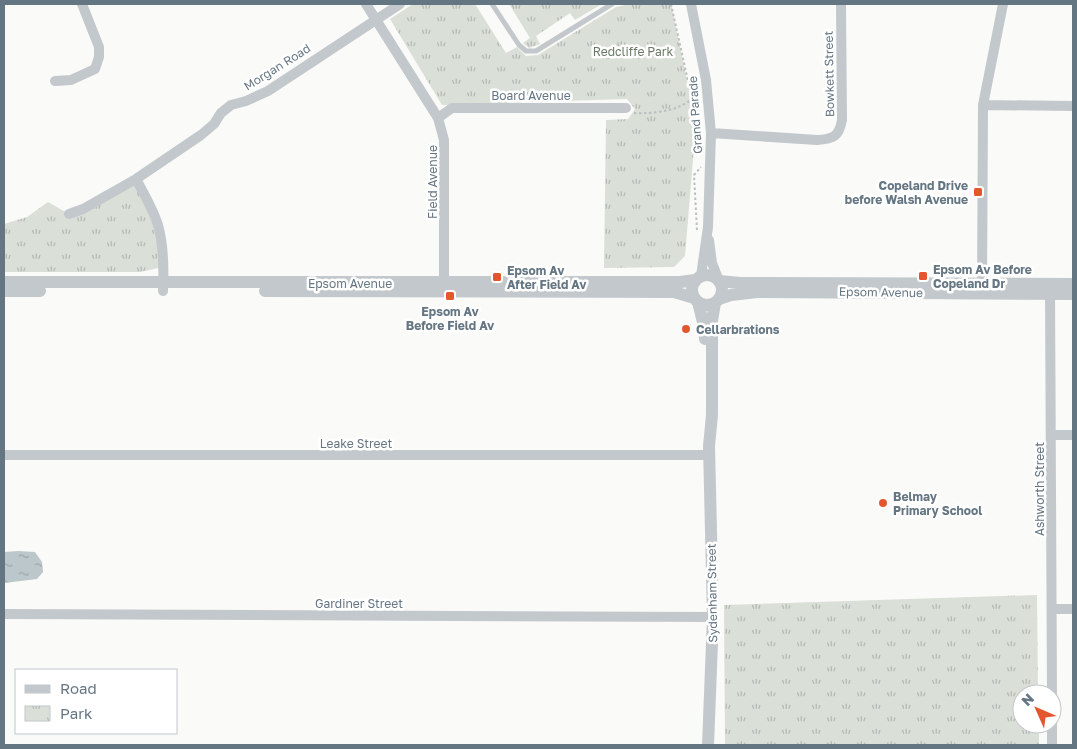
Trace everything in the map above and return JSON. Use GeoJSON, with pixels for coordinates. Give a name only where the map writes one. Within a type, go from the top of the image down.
{"type":"FeatureCollection","features":[{"type":"Feature","properties":{"kind":"street"},"geometry":{"type":"LineString","coordinates":[[55,81],[71,80],[94,69],[99,57],[99,47],[82,4]]}},
{"type":"Feature","properties":{"kind":"street","name":"Field Avenue"},"geometry":{"type":"LineString","coordinates":[[366,4],[438,118],[444,140],[444,288]]}},
{"type":"Feature","properties":{"kind":"street","name":"Morgan Road"},"geometry":{"type":"LineString","coordinates":[[69,214],[83,209],[136,179],[201,135],[231,105],[246,102],[268,91],[400,4]]}},
{"type":"Feature","properties":{"kind":"street","name":"Grand Parade"},"geometry":{"type":"LineString","coordinates":[[691,4],[706,80],[711,133],[708,226],[712,263],[719,280]]}},
{"type":"Feature","properties":{"kind":"street","name":"Bowkett Street"},"geometry":{"type":"LineString","coordinates":[[711,133],[817,140],[830,139],[836,136],[841,129],[842,120],[840,4]]}},
{"type":"Feature","properties":{"kind":"street"},"geometry":{"type":"LineString","coordinates":[[982,288],[983,105],[1003,4]]}},
{"type":"Feature","properties":{"kind":"street"},"geometry":{"type":"LineString","coordinates":[[983,105],[1073,106]]}},
{"type":"Feature","properties":{"kind":"street","name":"Board Avenue"},"geometry":{"type":"LineString","coordinates":[[438,118],[452,108],[626,108]]}},
{"type":"Feature","properties":{"kind":"street"},"geometry":{"type":"LineString","coordinates":[[136,179],[152,209],[158,226],[163,250],[163,287]]}},
{"type":"Feature","properties":{"kind":"street","name":"Grand Parade"},"geometry":{"type":"LineString","coordinates":[[698,278],[708,226]]}},
{"type":"Feature","properties":{"kind":"street"},"geometry":{"type":"LineString","coordinates":[[712,275],[719,280],[723,289],[717,301],[706,305],[696,300],[692,289],[698,278],[712,275]]}},
{"type":"Feature","properties":{"kind":"street","name":"Epsom Avenue"},"geometry":{"type":"LineString","coordinates":[[444,288],[670,282],[698,278]]}},
{"type":"Feature","properties":{"kind":"street","name":"Epsom Avenue"},"geometry":{"type":"LineString","coordinates":[[719,280],[740,283],[1050,289],[1073,294]]}},
{"type":"Feature","properties":{"kind":"street","name":"Epsom Avenue"},"geometry":{"type":"LineString","coordinates":[[4,282],[163,287],[444,288],[674,292],[696,300]]}},
{"type":"Feature","properties":{"kind":"street","name":"Epsom Avenue"},"geometry":{"type":"LineString","coordinates":[[1050,289],[1073,284]]}},
{"type":"Feature","properties":{"kind":"street","name":"Epsom Avenue"},"geometry":{"type":"LineString","coordinates":[[4,291],[163,287]]}},
{"type":"Feature","properties":{"kind":"street","name":"Epsom Avenue"},"geometry":{"type":"LineString","coordinates":[[717,301],[730,295],[757,292],[982,288]]}},
{"type":"Feature","properties":{"kind":"street","name":"Ashworth Street"},"geometry":{"type":"LineString","coordinates":[[1050,289],[1052,684]]}},
{"type":"Feature","properties":{"kind":"street","name":"Sydenham Street"},"geometry":{"type":"LineString","coordinates":[[696,300],[705,331],[705,415],[709,451],[713,617],[710,743]]}},
{"type":"Feature","properties":{"kind":"street","name":"Sydenham Street"},"geometry":{"type":"LineString","coordinates":[[709,451],[712,415],[712,321],[717,301]]}},
{"type":"Feature","properties":{"kind":"street"},"geometry":{"type":"LineString","coordinates":[[1052,435],[1073,435]]}},
{"type":"Feature","properties":{"kind":"street","name":"Leake Street"},"geometry":{"type":"LineString","coordinates":[[4,455],[709,451]]}},
{"type":"Feature","properties":{"kind":"street"},"geometry":{"type":"LineString","coordinates":[[1052,609],[1073,609]]}},
{"type":"Feature","properties":{"kind":"street","name":"Gardiner Street"},"geometry":{"type":"LineString","coordinates":[[4,614],[713,617]]}},
{"type":"Feature","properties":{"kind":"lane"},"geometry":{"type":"LineString","coordinates":[[492,4],[519,45],[526,51],[536,51],[612,4]]}},
{"type":"Feature","properties":{"kind":"path"},"geometry":{"type":"LineString","coordinates":[[671,4],[692,99],[701,110]]}},
{"type":"Feature","properties":{"kind":"path"},"geometry":{"type":"LineString","coordinates":[[626,108],[628,112],[643,114],[679,107],[692,99]]}},
{"type":"Feature","properties":{"kind":"path"},"geometry":{"type":"LineString","coordinates":[[697,236],[694,175],[701,166]]}},
{"type":"Feature","properties":{"kind":"green space","name":"Redcliffe Park"},"geometry":{"type":"Polygon","coordinates":[[[413,4],[475,4],[506,53],[517,47],[526,56],[538,55],[616,7],[630,4],[671,4],[696,123],[685,256],[674,267],[604,268],[606,120],[628,119],[635,109],[627,99],[442,105],[390,19],[413,4]]]}},
{"type":"Feature","properties":{"kind":"green space","name":"Redcliffe Park"},"geometry":{"type":"Polygon","coordinates":[[[509,4],[602,4],[575,20],[570,13],[536,36],[540,44],[529,48],[523,43],[530,38],[509,4]]]}},
{"type":"Feature","properties":{"kind":"green space"},"geometry":{"type":"Polygon","coordinates":[[[136,179],[151,209],[163,267],[140,272],[4,272],[4,224],[27,217],[48,202],[69,214],[136,179]]]}},
{"type":"Feature","properties":{"kind":"green space"},"geometry":{"type":"Polygon","coordinates":[[[1037,595],[1038,684],[1012,684],[1012,734],[1039,734],[1039,745],[725,745],[724,605],[1037,595]]]}},
{"type":"Feature","properties":{"kind":"water"},"geometry":{"type":"Polygon","coordinates":[[[4,552],[35,552],[42,562],[43,572],[37,579],[4,583],[4,552]]]}},
{"type":"Feature","properties":{"kind":"place","name":"Copeland Drive before Walsh Avenue"},"geometry":{"type":"Point","coordinates":[978,192]}},
{"type":"Feature","properties":{"kind":"place","name":"Epsom Av Before Copeland Dr"},"geometry":{"type":"Point","coordinates":[923,276]}},
{"type":"Feature","properties":{"kind":"place","name":"Epsom Av After Field Av"},"geometry":{"type":"Point","coordinates":[497,277]}},
{"type":"Feature","properties":{"kind":"place","name":"Epsom Av Before Field Av"},"geometry":{"type":"Point","coordinates":[450,296]}},
{"type":"Feature","properties":{"kind":"place","name":"Cellarbrations"},"geometry":{"type":"Point","coordinates":[686,329]}},
{"type":"Feature","properties":{"kind":"place","name":"Belmay Primary School"},"geometry":{"type":"Point","coordinates":[883,503]}}]}
